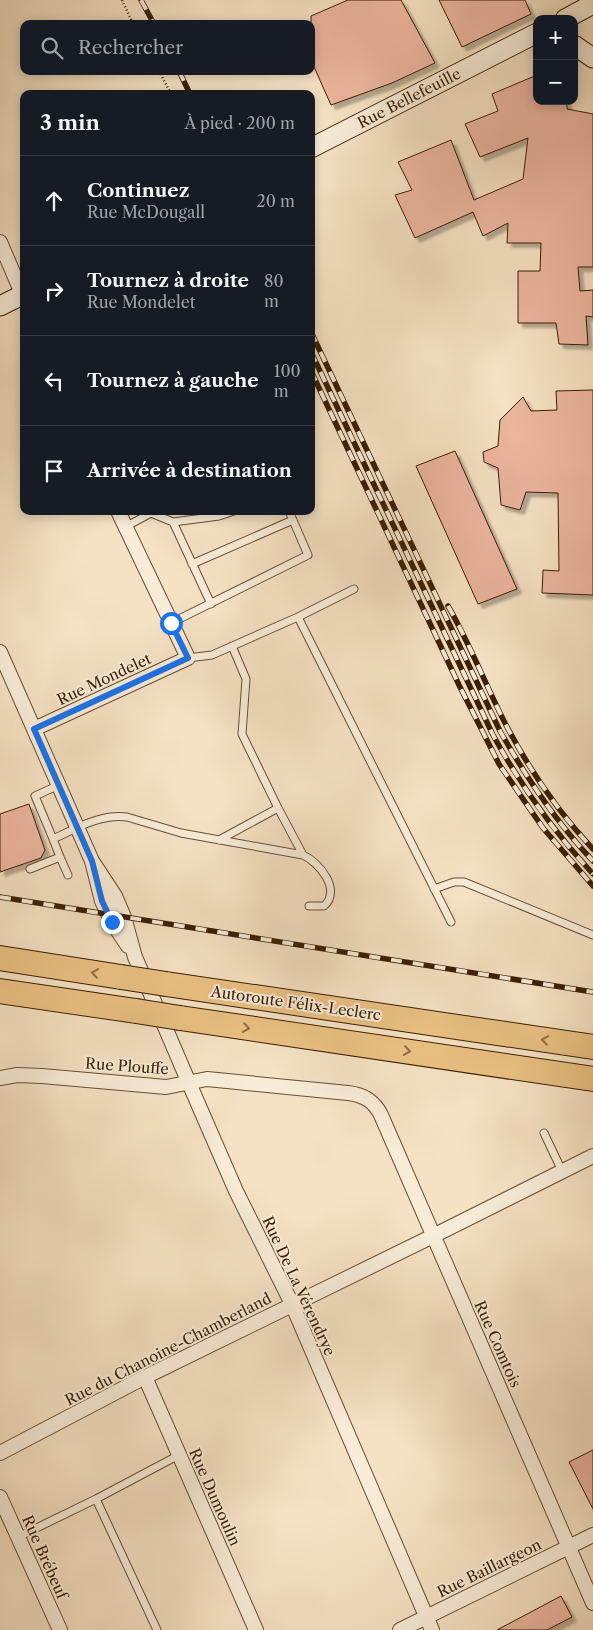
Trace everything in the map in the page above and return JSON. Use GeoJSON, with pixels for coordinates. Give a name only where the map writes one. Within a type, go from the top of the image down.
{"type":"FeatureCollection","features":[{"type":"Feature","properties":{"kind":"highway"},"geometry":{"type":"LineString","coordinates":[[0,953],[38,964]]}},
{"type":"Feature","properties":{"kind":"highway","name":"Autoroute Félix-Leclerc"},"geometry":{"type":"LineString","coordinates":[[0,958],[593,1047]]}},
{"type":"Feature","properties":{"kind":"highway","name":"Autoroute Félix-Leclerc"},"geometry":{"type":"LineString","coordinates":[[0,991],[593,1079]]}},
{"type":"Feature","properties":{"kind":"highway"},"geometry":{"type":"LineString","coordinates":[[0,1003],[136,1011]]}},
{"type":"Feature","properties":{"kind":"main road"},"geometry":{"type":"LineString","coordinates":[[572,15],[593,4]]}},
{"type":"Feature","properties":{"kind":"main road","name":"Rue Bellefeuille"},"geometry":{"type":"LineString","coordinates":[[315,146],[533,35]]}},
{"type":"Feature","properties":{"kind":"main road","name":"Rue Bellefeuille"},"geometry":{"type":"LineString","coordinates":[[507,48],[533,49]]}},
{"type":"Feature","properties":{"kind":"main road"},"geometry":{"type":"LineString","coordinates":[[578,48],[593,59]]}},
{"type":"Feature","properties":{"kind":"main road"},"geometry":{"type":"LineString","coordinates":[[578,55],[593,59]]}},
{"type":"Feature","properties":{"kind":"main road"},"geometry":{"type":"LineString","coordinates":[[0,306],[20,296]]}},
{"type":"Feature","properties":{"kind":"street"},"geometry":{"type":"LineString","coordinates":[[0,242],[20,288]]}},
{"type":"Feature","properties":{"kind":"street"},"geometry":{"type":"LineString","coordinates":[[120,515],[188,658]]}},
{"type":"Feature","properties":{"kind":"street","name":"Rue De La Vérendrye"},"geometry":{"type":"LineString","coordinates":[[0,652],[92,861],[102,901],[112,922],[135,957],[236,1191],[292,1304],[432,1630]]}},
{"type":"Feature","properties":{"kind":"street","name":"Rue Mondelet"},"geometry":{"type":"LineString","coordinates":[[34,729],[188,658]]}},
{"type":"Feature","properties":{"kind":"street","name":"Rue Plouffe"},"geometry":{"type":"LineString","coordinates":[[0,1078],[17,1075],[42,1076],[166,1087],[207,1079],[348,1093],[361,1095],[369,1100]]}},
{"type":"Feature","properties":{"kind":"street","name":"Rue Comtois"},"geometry":{"type":"LineString","coordinates":[[369,1100],[381,1115],[593,1603]]}},
{"type":"Feature","properties":{"kind":"street","name":"Rue du Chanoine-Chamberland"},"geometry":{"type":"LineString","coordinates":[[0,1453],[144,1377],[593,1156]]}},
{"type":"Feature","properties":{"kind":"street","name":"Rue Dumoulin"},"geometry":{"type":"LineString","coordinates":[[144,1377],[256,1630]]}},
{"type":"Feature","properties":{"kind":"street","name":"Rue Brébeuf"},"geometry":{"type":"LineString","coordinates":[[0,1497],[60,1630]]}},
{"type":"Feature","properties":{"kind":"street","name":"Rue Baillargeon"},"geometry":{"type":"LineString","coordinates":[[400,1630],[593,1535]]}},
{"type":"Feature","properties":{"kind":"lane"},"geometry":{"type":"LineString","coordinates":[[125,527],[147,515]]}},
{"type":"Feature","properties":{"kind":"lane"},"geometry":{"type":"LineString","coordinates":[[156,515],[173,522],[222,515]]}},
{"type":"Feature","properties":{"kind":"lane"},"geometry":{"type":"LineString","coordinates":[[171,623],[308,555],[291,515]]}},
{"type":"Feature","properties":{"kind":"lane"},"geometry":{"type":"LineString","coordinates":[[192,564],[293,520]]}},
{"type":"Feature","properties":{"kind":"lane"},"geometry":{"type":"LineString","coordinates":[[173,522],[211,604]]}},
{"type":"Feature","properties":{"kind":"lane"},"geometry":{"type":"LineString","coordinates":[[188,658],[212,655],[298,617],[354,589]]}},
{"type":"Feature","properties":{"kind":"lane"},"geometry":{"type":"LineString","coordinates":[[298,617],[451,922]]}},
{"type":"Feature","properties":{"kind":"lane"},"geometry":{"type":"LineString","coordinates":[[232,646],[246,679],[242,734],[278,808],[304,855]]}},
{"type":"Feature","properties":{"kind":"lane"},"geometry":{"type":"LineString","coordinates":[[58,785],[35,796],[68,875]]}},
{"type":"Feature","properties":{"kind":"lane"},"geometry":{"type":"LineString","coordinates":[[219,840],[278,808]]}},
{"type":"Feature","properties":{"kind":"lane"},"geometry":{"type":"LineString","coordinates":[[53,839],[104,818],[120,816],[181,834],[304,855],[318,865],[327,879],[330,893],[330,899],[324,906],[309,906]]}},
{"type":"Feature","properties":{"kind":"lane"},"geometry":{"type":"LineString","coordinates":[[30,869],[60,857]]}},
{"type":"Feature","properties":{"kind":"lane"},"geometry":{"type":"LineString","coordinates":[[434,889],[454,882],[464,882],[593,935]]}},
{"type":"Feature","properties":{"kind":"lane"},"geometry":{"type":"LineString","coordinates":[[544,1133],[562,1171]]}},
{"type":"Feature","properties":{"kind":"lane"},"geometry":{"type":"LineString","coordinates":[[18,1537],[96,1499],[178,1454]]}},
{"type":"Feature","properties":{"kind":"lane"},"geometry":{"type":"LineString","coordinates":[[96,1499],[157,1630]]}},
{"type":"Feature","properties":{"kind":"path"},"geometry":{"type":"LineString","coordinates":[[122,0],[131,20]]}},
{"type":"Feature","properties":{"kind":"path"},"geometry":{"type":"LineString","coordinates":[[161,75],[169,90]]}},
{"type":"Feature","properties":{"kind":"building"},"geometry":{"type":"Polygon","coordinates":[[[348,0],[401,0],[435,63],[392,83],[331,105],[315,69],[315,20],[311,20],[311,16],[348,0]]]}},
{"type":"Feature","properties":{"kind":"building"},"geometry":{"type":"Polygon","coordinates":[[[439,0],[525,0],[531,14],[462,47],[439,0]]]}},
{"type":"Feature","properties":{"kind":"building"},"geometry":{"type":"Polygon","coordinates":[[[533,77],[533,105],[567,105],[567,109],[593,114],[593,267],[578,267],[580,291],[593,290],[593,317],[586,316],[588,345],[559,344],[556,323],[518,323],[518,271],[540,271],[541,243],[507,243],[508,223],[483,236],[473,212],[415,238],[395,195],[412,190],[398,162],[451,140],[474,200],[523,179],[528,138],[480,157],[465,124],[498,111],[492,94],[533,77]]]}},
{"type":"Feature","properties":{"kind":"building"},"geometry":{"type":"Polygon","coordinates":[[[593,390],[593,595],[542,593],[543,570],[559,571],[558,493],[526,492],[520,510],[501,505],[498,468],[484,462],[483,452],[498,446],[500,420],[523,397],[531,411],[557,410],[556,391],[593,390]]]}},
{"type":"Feature","properties":{"kind":"building"},"geometry":{"type":"Polygon","coordinates":[[[455,451],[517,589],[478,604],[416,466],[455,451]]]}},
{"type":"Feature","properties":{"kind":"building"},"geometry":{"type":"Polygon","coordinates":[[[29,804],[45,850],[41,858],[0,872],[0,814],[29,804]]]}},
{"type":"Feature","properties":{"kind":"building"},"geometry":{"type":"Polygon","coordinates":[[[593,1450],[593,1509],[569,1462],[593,1450]]]}},
{"type":"Feature","properties":{"kind":"building"},"geometry":{"type":"Polygon","coordinates":[[[561,1596],[572,1617],[547,1630],[497,1630],[561,1596]]]}},
{"type":"Feature","properties":{"kind":"railway"},"geometry":{"type":"LineString","coordinates":[[141,0],[152,20]]}},
{"type":"Feature","properties":{"kind":"railway"},"geometry":{"type":"LineString","coordinates":[[181,75],[188,90]]}},
{"type":"Feature","properties":{"kind":"railway"},"geometry":{"type":"LineString","coordinates":[[315,340],[500,731],[542,799],[593,861]]}},
{"type":"Feature","properties":{"kind":"railway"},"geometry":{"type":"LineString","coordinates":[[315,360],[493,735],[539,808],[593,874]]}},
{"type":"Feature","properties":{"kind":"railway"},"geometry":{"type":"LineString","coordinates":[[315,379],[459,685],[499,764],[543,828],[593,886]]}},
{"type":"Feature","properties":{"kind":"railway"},"geometry":{"type":"LineString","coordinates":[[448,606],[464,635],[506,725],[525,758],[545,790],[593,849]]}},
{"type":"Feature","properties":{"kind":"railway"},"geometry":{"type":"LineString","coordinates":[[0,897],[593,992]]}},
{"type":"Feature","properties":{"kind":"route"},"geometry":{"type":"LineString","coordinates":[[112,922],[102,901],[92,861],[34,729],[188,658],[171,623]]}}]}
